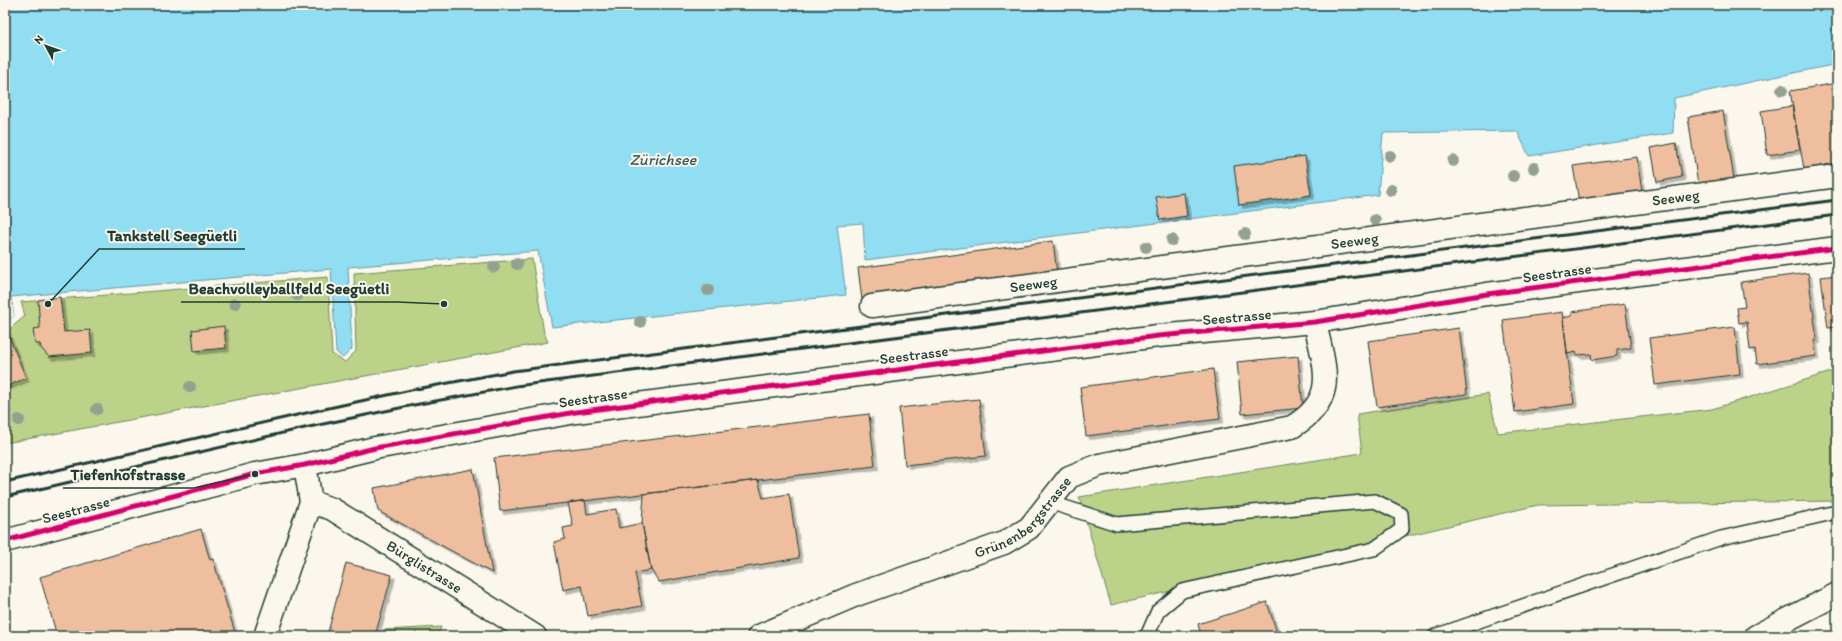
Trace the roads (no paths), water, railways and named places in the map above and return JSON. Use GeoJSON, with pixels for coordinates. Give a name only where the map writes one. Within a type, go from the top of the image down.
{"type":"FeatureCollection","features":[{"type":"Feature","properties":{"kind":"street","name":"Seeweg"},"geometry":{"type":"LineString","coordinates":[[872,306],[1837,176]]}},
{"type":"Feature","properties":{"kind":"street","name":"Seestrasse"},"geometry":{"type":"LineString","coordinates":[[5,541],[256,474],[305,465],[375,448],[576,412],[1158,336],[1315,322],[1487,294],[1837,248]]}},
{"type":"Feature","properties":{"kind":"street","name":"Grünenbergstrasse"},"geometry":{"type":"LineString","coordinates":[[759,636],[856,595],[1004,543],[1029,528],[1069,478],[1100,465],[1292,427],[1306,418],[1317,407],[1325,389],[1326,378],[1315,322]]}},
{"type":"Feature","properties":{"kind":"street"},"geometry":{"type":"LineString","coordinates":[[265,636],[311,502],[305,465]]}},
{"type":"Feature","properties":{"kind":"street","name":"Bürglistrasse"},"geometry":{"type":"LineString","coordinates":[[311,502],[332,509],[536,636]]}},
{"type":"Feature","properties":{"kind":"street"},"geometry":{"type":"LineString","coordinates":[[1756,636],[1837,594]]}},
{"type":"Feature","properties":{"kind":"lane"},"geometry":{"type":"LineString","coordinates":[[1049,502],[1117,524],[1375,501],[1401,514],[1402,529],[1374,549],[1182,591],[1158,611],[1147,636]]}},
{"type":"Feature","properties":{"kind":"lane"},"geometry":{"type":"LineString","coordinates":[[1435,636],[1721,538],[1837,512]]}},
{"type":"Feature","properties":{"kind":"water","name":"Zürichsee"},"geometry":{"type":"Polygon","coordinates":[[[5,5],[1837,5],[1837,64],[1674,98],[1673,133],[1529,156],[1517,131],[1383,133],[1378,195],[865,260],[863,223],[837,225],[846,295],[552,327],[538,251],[348,267],[352,349],[343,358],[336,352],[331,269],[11,297],[14,316],[5,321],[5,5]]]}},
{"type":"Feature","properties":{"kind":"railway"},"geometry":{"type":"LineString","coordinates":[[5,482],[411,390],[513,371],[1837,200]]}},
{"type":"Feature","properties":{"kind":"railway"},"geometry":{"type":"LineString","coordinates":[[5,497],[309,427],[516,386],[1837,215]]}},
{"type":"Feature","properties":{"kind":"place","name":"Tankstell Seegüetli"},"geometry":{"type":"Point","coordinates":[48,304]}},
{"type":"Feature","properties":{"kind":"place","name":"Beachvolleyballfeld Seegüetli"},"geometry":{"type":"Point","coordinates":[444,304]}},
{"type":"Feature","properties":{"kind":"place","name":"Tiefenhofstrasse"},"geometry":{"type":"Point","coordinates":[255,474]}}]}
